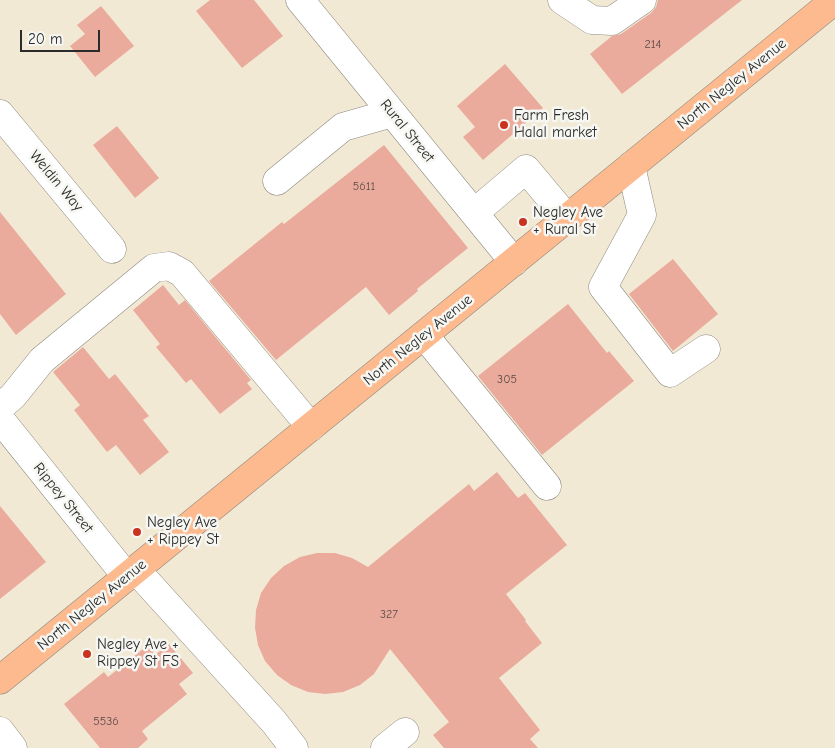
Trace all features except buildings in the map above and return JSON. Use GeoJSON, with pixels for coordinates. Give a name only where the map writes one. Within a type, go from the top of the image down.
{"type":"FeatureCollection","features":[{"type":"Feature","properties":{"kind":"main road","name":"North Negley Avenue"},"geometry":{"type":"LineString","coordinates":[[0,680],[835,0]]}},
{"type":"Feature","properties":{"kind":"street","name":"Rural Street"},"geometry":{"type":"LineString","coordinates":[[300,0],[514,262]]}},
{"type":"Feature","properties":{"kind":"street"},"geometry":{"type":"LineString","coordinates":[[562,0],[592,20],[612,20],[642,0]]}},
{"type":"Feature","properties":{"kind":"street"},"geometry":{"type":"LineString","coordinates":[[277,181],[343,127],[392,113]]}},
{"type":"Feature","properties":{"kind":"street","name":"Weldin Way"},"geometry":{"type":"LineString","coordinates":[[0,114],[112,249]]}},
{"type":"Feature","properties":{"kind":"street"},"geometry":{"type":"LineString","coordinates":[[631,166],[642,215],[603,287],[670,373],[706,349]]}},
{"type":"Feature","properties":{"kind":"street"},"geometry":{"type":"LineString","coordinates":[[474,212],[526,169],[567,218]]}},
{"type":"Feature","properties":{"kind":"street"},"geometry":{"type":"LineString","coordinates":[[0,407],[13,396],[42,360],[154,268],[169,266],[182,273],[311,427]]}},
{"type":"Feature","properties":{"kind":"street"},"geometry":{"type":"LineString","coordinates":[[424,335],[547,486]]}},
{"type":"Feature","properties":{"kind":"street","name":"Rippey Street"},"geometry":{"type":"LineString","coordinates":[[0,419],[131,573],[274,722],[294,748]]}},
{"type":"Feature","properties":{"kind":"street"},"geometry":{"type":"LineString","coordinates":[[0,731],[13,748]]}},
{"type":"Feature","properties":{"kind":"place","name":"Farm Fresh Halal market"},"geometry":{"type":"Point","coordinates":[504,125]}},
{"type":"Feature","properties":{"kind":"place","name":"Negley Ave + Rural St"},"geometry":{"type":"Point","coordinates":[523,222]}},
{"type":"Feature","properties":{"kind":"place","name":"Negley Ave + Rippey St"},"geometry":{"type":"Point","coordinates":[137,532]}},
{"type":"Feature","properties":{"kind":"place","name":"Negley Ave + Rippey St FS"},"geometry":{"type":"Point","coordinates":[87,654]}}]}
